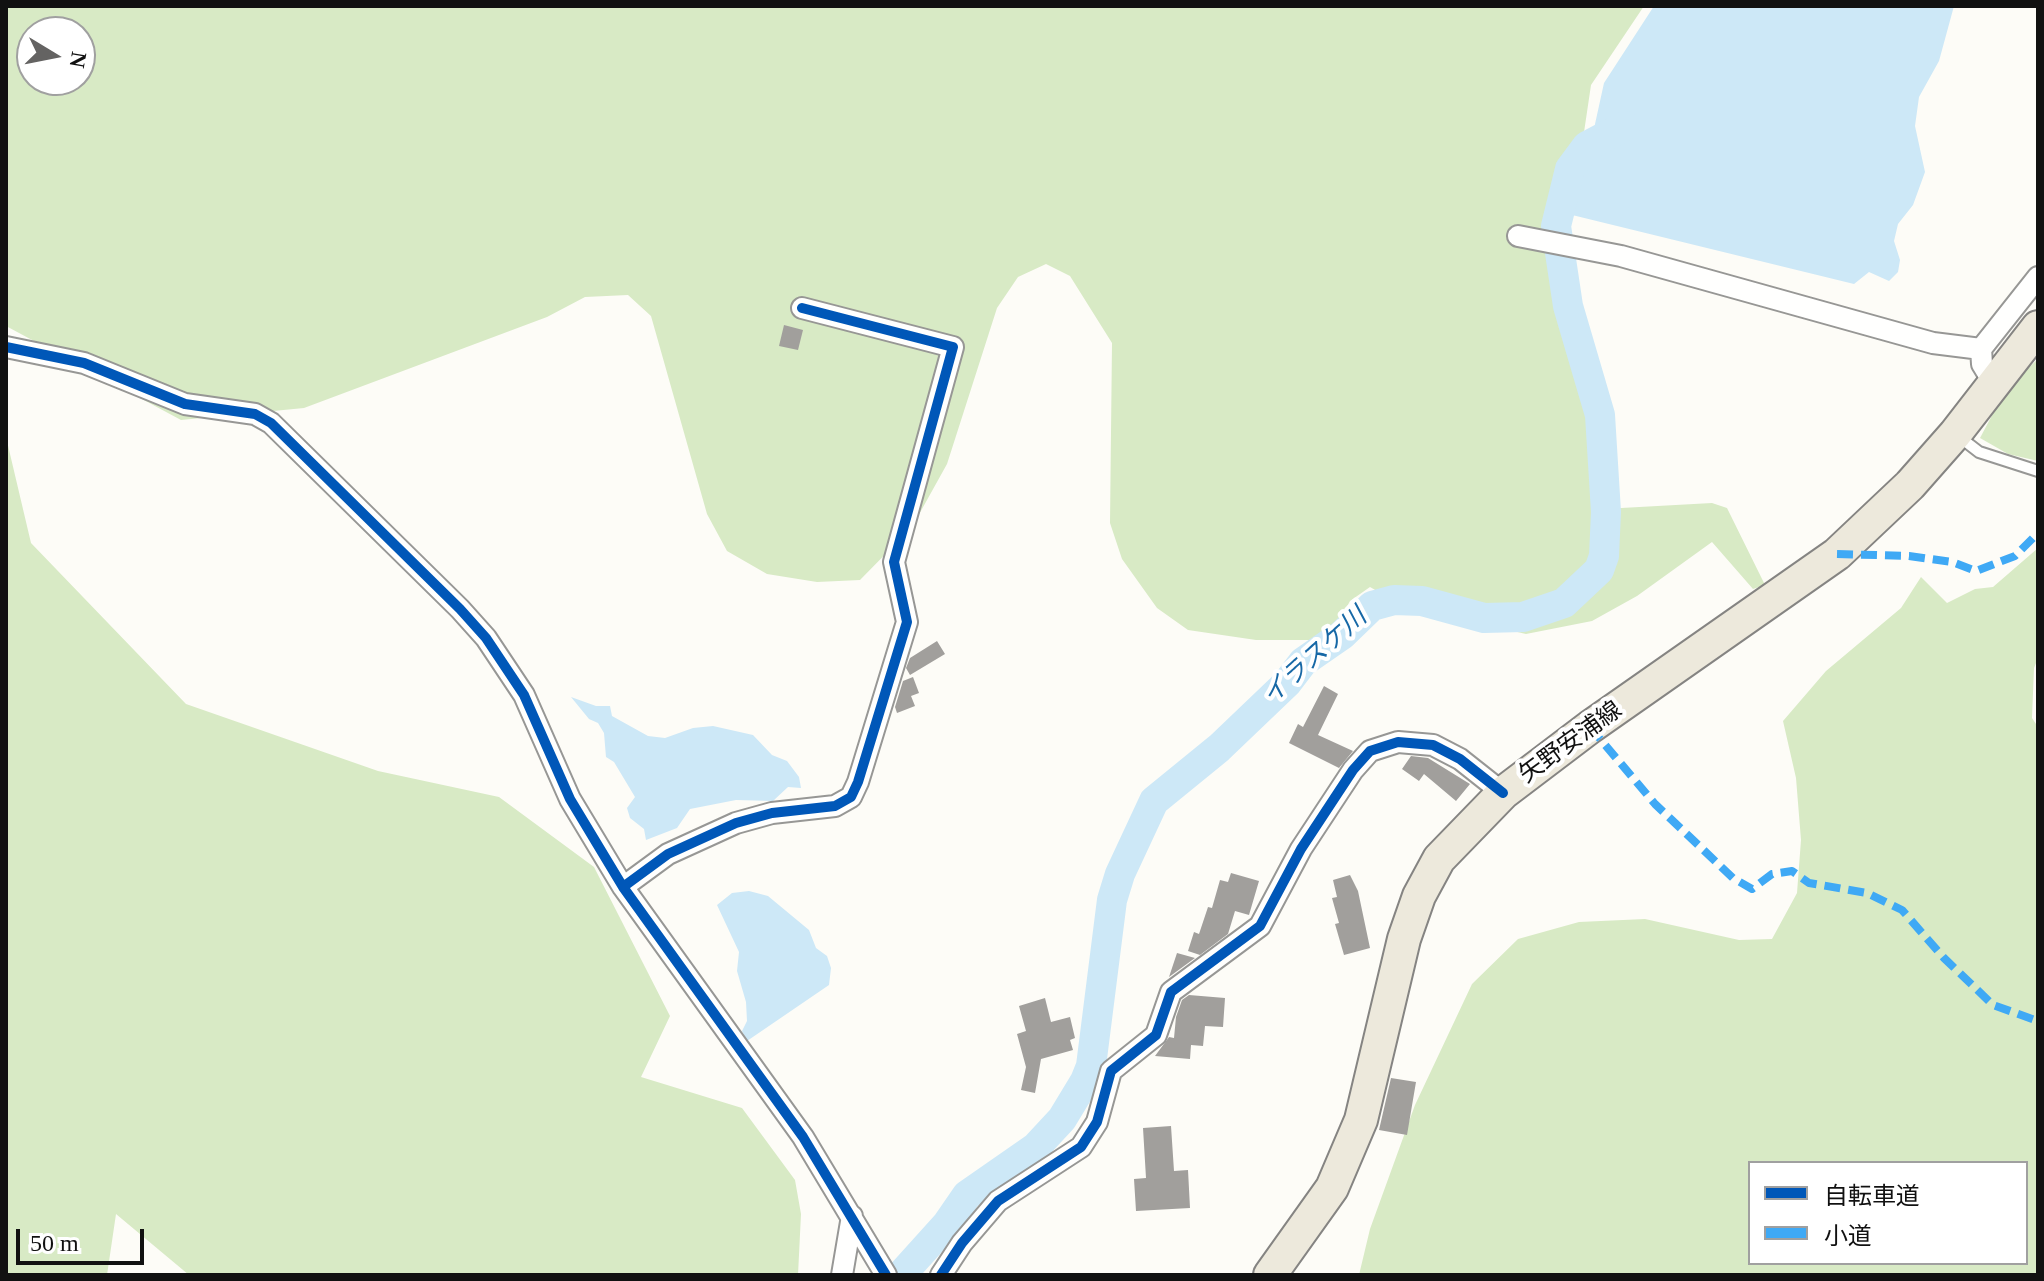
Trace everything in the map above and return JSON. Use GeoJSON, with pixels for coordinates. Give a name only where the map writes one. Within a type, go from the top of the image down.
{"type":"FeatureCollection","features":[{"type":"Feature","properties":{"kind":"main road","name":"矢野安浦線"},"geometry":{"type":"LineString","coordinates":[[1270,1275],[1332,1188],[1361,1120],[1404,939],[1419,896],[1439,859],[1503,793],[1590,727],[1837,554],[1910,485],[1955,434],[2038,327]]}},
{"type":"Feature","properties":{"kind":"street"},"geometry":{"type":"LineString","coordinates":[[1518,236],[1621,256],[1933,343],[1981,349]]}},
{"type":"Feature","properties":{"kind":"street"},"geometry":{"type":"LineString","coordinates":[[1993,382],[1982,364],[1981,349],[2038,277]]}},
{"type":"Feature","properties":{"kind":"street"},"geometry":{"type":"LineString","coordinates":[[623,887],[668,854],[736,823],[772,813],[835,806],[851,797],[858,782],[907,622],[894,562],[953,347],[802,308]]}},
{"type":"Feature","properties":{"kind":"street"},"geometry":{"type":"LineString","coordinates":[[6,347],[84,363],[185,404],[255,414],[285,434],[486,638],[524,695],[570,799],[623,887],[803,1137],[886,1275]]}},
{"type":"Feature","properties":{"kind":"street"},"geometry":{"type":"LineString","coordinates":[[941,1275],[998,1201],[1081,1147],[1097,1122],[1111,1071],[1156,1035],[1171,992],[1260,926],[1301,849],[1353,770],[1370,751],[1398,742],[1433,745],[1460,759],[1503,793]]}},
{"type":"Feature","properties":{"kind":"street"},"geometry":{"type":"LineString","coordinates":[[842,1275],[852,1216]]}},
{"type":"Feature","properties":{"kind":"lane"},"geometry":{"type":"LineString","coordinates":[[1955,434],[1979,452],[2038,471]]}},
{"type":"Feature","properties":{"kind":"green space"},"geometry":{"type":"Polygon","coordinates":[[[6,6],[1644,6],[1591,85],[1583,139],[1562,179],[1552,216],[1554,264],[1598,450],[1603,509],[1712,503],[1727,508],[1765,585],[1753,589],[1712,542],[1637,596],[1592,621],[1526,634],[1403,606],[1370,587],[1350,601],[1336,627],[1322,640],[1256,640],[1188,630],[1157,608],[1122,559],[1110,523],[1112,343],[1070,276],[1046,264],[1018,277],[997,308],[947,464],[912,527],[860,580],[817,582],[767,574],[727,551],[707,514],[651,316],[628,295],[585,297],[547,317],[304,408],[181,420],[6,326],[6,6]]]}},
{"type":"Feature","properties":{"kind":"green space"},"geometry":{"type":"Polygon","coordinates":[[[2038,359],[2038,461],[2008,454],[1980,438],[2006,389],[2038,359]]]}},
{"type":"Feature","properties":{"kind":"green space"},"geometry":{"type":"Polygon","coordinates":[[[6,437],[31,543],[186,704],[378,771],[499,797],[594,867],[670,1016],[641,1077],[742,1108],[795,1180],[801,1214],[798,1275],[189,1275],[116,1214],[107,1275],[6,1275],[6,437]]]}},
{"type":"Feature","properties":{"kind":"green space"},"geometry":{"type":"Polygon","coordinates":[[[2038,548],[2038,658],[2034,668],[2032,718],[2038,727],[2038,1275],[1359,1275],[1370,1229],[1415,1105],[1472,984],[1518,939],[1579,922],[1645,919],[1739,940],[1772,939],[1797,893],[1801,840],[1796,778],[1783,721],[1826,671],[1901,608],[1921,577],[1947,603],[1975,589],[1993,587],[2038,548]]]}},
{"type":"Feature","properties":{"kind":"water"},"geometry":{"type":"Polygon","coordinates":[[[1654,6],[1954,6],[1939,61],[1919,97],[1915,126],[1925,172],[1913,205],[1898,224],[1894,241],[1900,260],[1898,272],[1889,281],[1869,272],[1854,284],[1568,214],[1588,156],[1604,83],[1654,6]]]}},
{"type":"Feature","properties":{"kind":"water"},"geometry":{"type":"Polygon","coordinates":[[[571,697],[596,706],[610,706],[612,716],[648,736],[665,738],[693,728],[713,726],[753,735],[772,755],[787,761],[799,777],[801,788],[788,787],[773,801],[736,800],[690,809],[677,828],[646,840],[644,829],[630,818],[627,808],[635,797],[614,762],[606,757],[604,733],[571,697]]]}},
{"type":"Feature","properties":{"kind":"water"},"geometry":{"type":"Polygon","coordinates":[[[749,891],[768,896],[809,930],[816,948],[827,956],[831,968],[829,985],[747,1041],[742,1031],[747,1021],[746,1002],[737,971],[739,952],[717,905],[732,893],[749,891]]]}},
{"type":"Feature","properties":{"kind":"building"},"geometry":{"type":"Polygon","coordinates":[[[784,325],[803,330],[798,350],[779,346],[784,325]]]}},
{"type":"Feature","properties":{"kind":"building"},"geometry":{"type":"Polygon","coordinates":[[[937,641],[945,654],[910,675],[906,668],[910,658],[937,641]]]}},
{"type":"Feature","properties":{"kind":"building"},"geometry":{"type":"Polygon","coordinates":[[[913,677],[919,693],[911,696],[915,706],[897,713],[895,707],[903,681],[913,677]]]}},
{"type":"Feature","properties":{"kind":"building"},"geometry":{"type":"Polygon","coordinates":[[[1324,686],[1338,694],[1318,735],[1353,751],[1339,768],[1289,743],[1298,724],[1303,727],[1324,686]]]}},
{"type":"Feature","properties":{"kind":"building"},"geometry":{"type":"Polygon","coordinates":[[[1411,756],[1428,758],[1470,784],[1456,801],[1424,774],[1419,781],[1402,769],[1411,756]]]}},
{"type":"Feature","properties":{"kind":"building"},"geometry":{"type":"Polygon","coordinates":[[[1231,873],[1259,881],[1249,915],[1235,911],[1228,934],[1200,955],[1188,951],[1194,932],[1199,934],[1208,907],[1212,908],[1220,880],[1228,882],[1231,873]]]}},
{"type":"Feature","properties":{"kind":"building"},"geometry":{"type":"Polygon","coordinates":[[[1350,875],[1358,891],[1370,948],[1344,955],[1335,924],[1339,923],[1332,898],[1337,897],[1333,880],[1350,875]]]}},
{"type":"Feature","properties":{"kind":"building"},"geometry":{"type":"Polygon","coordinates":[[[1177,953],[1195,958],[1169,977],[1177,953]]]}},
{"type":"Feature","properties":{"kind":"building"},"geometry":{"type":"Polygon","coordinates":[[[1189,995],[1225,998],[1223,1027],[1205,1026],[1203,1046],[1191,1045],[1190,1059],[1155,1056],[1169,1037],[1174,1038],[1176,1017],[1182,1000],[1189,995]]]}},
{"type":"Feature","properties":{"kind":"building"},"geometry":{"type":"Polygon","coordinates":[[[1045,998],[1051,1022],[1070,1017],[1075,1038],[1070,1040],[1073,1050],[1041,1059],[1035,1093],[1021,1090],[1026,1067],[1017,1034],[1026,1031],[1019,1006],[1045,998]]]}},
{"type":"Feature","properties":{"kind":"building"},"geometry":{"type":"Polygon","coordinates":[[[1391,1078],[1416,1082],[1407,1135],[1379,1130],[1391,1078]]]}},
{"type":"Feature","properties":{"kind":"building"},"geometry":{"type":"Polygon","coordinates":[[[1171,1126],[1174,1171],[1188,1170],[1190,1208],[1136,1211],[1134,1179],[1146,1178],[1143,1128],[1171,1126]]]}},
{"type":"Feature","properties":{"kind":"waterway","name":"イラスケ川"},"geometry":{"type":"LineString","coordinates":[[901,1275],[947,1224],[967,1195],[1036,1147],[1062,1119],[1085,1081],[1091,1066],[1112,900],[1120,874],[1154,801],[1219,748],[1287,683],[1303,662],[1342,635],[1372,606],[1394,600],[1422,601],[1484,618],[1523,617],[1564,603],[1599,570],[1604,556],[1606,512],[1600,415],[1568,306],[1556,226],[1570,169],[1587,146],[1625,126]]}},
{"type":"Feature","properties":{"kind":"marked path"},"geometry":{"type":"LineString","coordinates":[[1837,554],[1909,556],[1952,562],[1976,571],[2015,556],[2038,533]]}},
{"type":"Feature","properties":{"kind":"marked path"},"geometry":{"type":"LineString","coordinates":[[1590,727],[1655,804],[1733,878],[1752,889],[1772,874],[1792,871],[1809,883],[1867,893],[1902,910],[1944,958],[1993,1005],[2038,1021]]}},
{"type":"Feature","properties":{"kind":"cycle path"},"geometry":{"type":"LineString","coordinates":[[623,887],[668,854],[736,823],[772,813],[835,806],[851,797],[858,782],[907,622],[894,562],[953,347],[802,308]]}},
{"type":"Feature","properties":{"kind":"cycle path"},"geometry":{"type":"LineString","coordinates":[[6,347],[84,363],[185,404],[255,414],[271,423],[460,609],[486,638],[524,695],[570,799],[623,887],[803,1137],[886,1275]]}},
{"type":"Feature","properties":{"kind":"cycle path"},"geometry":{"type":"LineString","coordinates":[[941,1275],[962,1243],[998,1201],[1081,1147],[1097,1122],[1111,1071],[1156,1035],[1171,992],[1260,926],[1301,849],[1353,770],[1370,751],[1398,742],[1433,745],[1460,759],[1503,793]]}}]}
